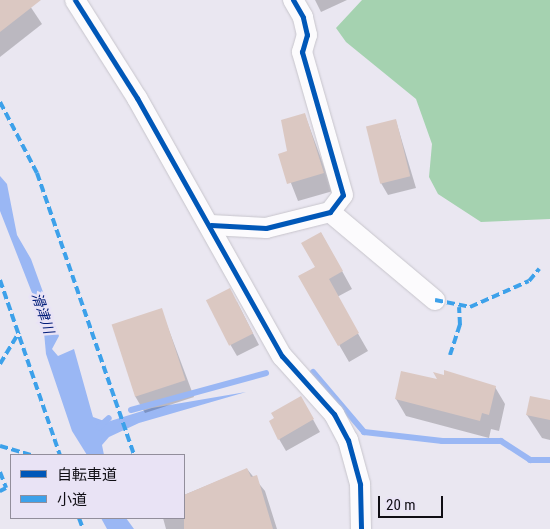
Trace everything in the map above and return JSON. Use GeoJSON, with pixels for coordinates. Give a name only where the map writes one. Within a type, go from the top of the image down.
{"type":"FeatureCollection","features":[{"type":"Feature","properties":{"kind":"street"},"geometry":{"type":"LineString","coordinates":[[74,0],[212,225],[282,356],[334,414],[348,440],[360,484],[361,529]]}},
{"type":"Feature","properties":{"kind":"street"},"geometry":{"type":"LineString","coordinates":[[212,225],[266,228],[330,212],[343,195],[302,52],[307,35],[303,17],[293,0]]}},
{"type":"Feature","properties":{"kind":"street"},"geometry":{"type":"LineString","coordinates":[[330,212],[435,300]]}},
{"type":"Feature","properties":{"kind":"green space"},"geometry":{"type":"Polygon","coordinates":[[[362,0],[550,0],[550,219],[481,222],[438,194],[429,177],[432,144],[416,99],[346,42],[336,28],[362,0]]]}},
{"type":"Feature","properties":{"kind":"water","name":"滑津川"},"geometry":{"type":"Polygon","coordinates":[[[0,176],[7,184],[17,235],[31,259],[59,336],[52,349],[58,356],[74,349],[93,417],[107,422],[152,408],[246,392],[139,423],[109,437],[102,445],[104,454],[86,454],[72,431],[46,354],[43,321],[0,211],[0,176]]]}},
{"type":"Feature","properties":{"kind":"water"},"geometry":{"type":"Polygon","coordinates":[[[102,519],[127,519],[134,529],[107,529],[102,519]]]}},
{"type":"Feature","properties":{"kind":"building"},"geometry":{"type":"Polygon","coordinates":[[[0,0],[41,0],[0,32],[0,0]]]}},
{"type":"Feature","properties":{"kind":"building"},"geometry":{"type":"Polygon","coordinates":[[[305,113],[324,173],[287,184],[278,154],[287,151],[281,120],[305,113]]]}},
{"type":"Feature","properties":{"kind":"building"},"geometry":{"type":"Polygon","coordinates":[[[396,119],[410,176],[380,184],[366,126],[396,119]]]}},
{"type":"Feature","properties":{"kind":"building"},"geometry":{"type":"Polygon","coordinates":[[[321,232],[343,271],[329,279],[359,333],[338,346],[298,276],[315,267],[301,243],[321,232]]]}},
{"type":"Feature","properties":{"kind":"building"},"geometry":{"type":"Polygon","coordinates":[[[230,288],[253,333],[229,346],[206,300],[230,288]]]}},
{"type":"Feature","properties":{"kind":"building"},"geometry":{"type":"Polygon","coordinates":[[[162,308],[185,380],[135,397],[112,324],[162,308]]]}},
{"type":"Feature","properties":{"kind":"building"},"geometry":{"type":"Polygon","coordinates":[[[444,370],[496,386],[489,415],[482,413],[480,421],[395,399],[401,371],[437,379],[433,372],[444,375],[444,370]]]}},
{"type":"Feature","properties":{"kind":"building"},"geometry":{"type":"Polygon","coordinates":[[[301,396],[314,419],[278,440],[269,421],[274,418],[271,413],[301,396]]]}},
{"type":"Feature","properties":{"kind":"building"},"geometry":{"type":"Polygon","coordinates":[[[530,396],[550,400],[550,420],[526,415],[530,396]]]}},
{"type":"Feature","properties":{"kind":"building"},"geometry":{"type":"Polygon","coordinates":[[[247,468],[251,477],[257,475],[273,529],[184,529],[185,495],[247,468]]]}},
{"type":"Feature","properties":{"kind":"waterway"},"geometry":{"type":"LineString","coordinates":[[313,372],[364,432],[442,441],[501,441],[530,460],[550,460]]}},
{"type":"Feature","properties":{"kind":"waterway"},"geometry":{"type":"LineString","coordinates":[[131,410],[266,373]]}},
{"type":"Feature","properties":{"kind":"waterway"},"geometry":{"type":"LineString","coordinates":[[99,427],[109,418]]}},
{"type":"Feature","properties":{"kind":"marked path"},"geometry":{"type":"LineString","coordinates":[[0,102],[37,173],[134,454]]}},
{"type":"Feature","properties":{"kind":"marked path"},"geometry":{"type":"LineString","coordinates":[[435,300],[470,307],[529,281],[539,269]]}},
{"type":"Feature","properties":{"kind":"marked path"},"geometry":{"type":"LineString","coordinates":[[0,280],[60,454]]}},
{"type":"Feature","properties":{"kind":"marked path"},"geometry":{"type":"LineString","coordinates":[[450,355],[460,325],[459,307]]}},
{"type":"Feature","properties":{"kind":"marked path"},"geometry":{"type":"LineString","coordinates":[[0,364],[19,332]]}},
{"type":"Feature","properties":{"kind":"marked path"},"geometry":{"type":"LineString","coordinates":[[0,446],[28,454]]}},
{"type":"Feature","properties":{"kind":"marked path"},"geometry":{"type":"LineString","coordinates":[[0,472],[6,488],[0,491]]}},
{"type":"Feature","properties":{"kind":"marked path"},"geometry":{"type":"LineString","coordinates":[[79,519],[83,529]]}},
{"type":"Feature","properties":{"kind":"cycle path"},"geometry":{"type":"LineString","coordinates":[[75,0],[137,98],[282,356],[334,414],[348,440],[360,484],[361,529]]}},
{"type":"Feature","properties":{"kind":"cycle path"},"geometry":{"type":"LineString","coordinates":[[211,225],[266,228],[330,212],[343,195],[302,52],[307,35],[303,17],[293,0]]}}]}
